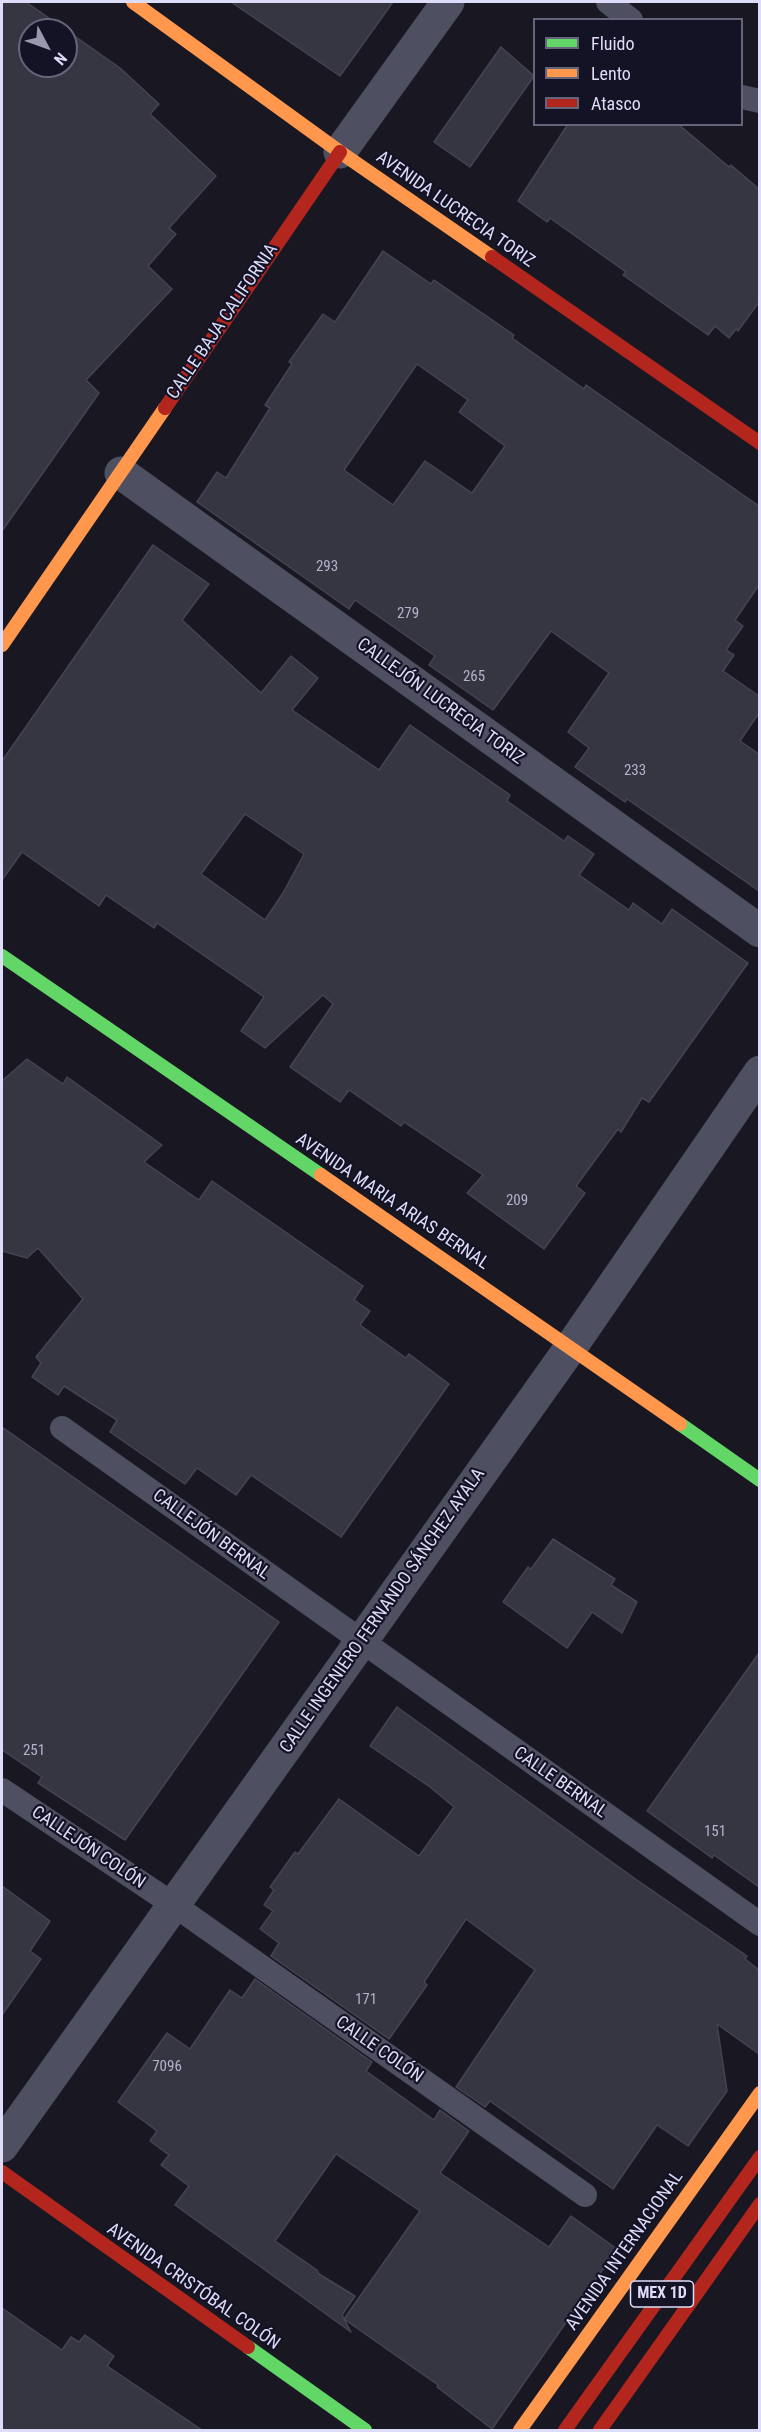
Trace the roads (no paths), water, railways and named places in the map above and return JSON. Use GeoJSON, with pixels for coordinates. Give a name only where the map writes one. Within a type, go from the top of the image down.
{"type":"FeatureCollection","features":[{"type":"Feature","properties":{"kind":"main road","name":"AVENIDA LUCRECIA TORIZ"},"geometry":{"type":"LineString","coordinates":[[133,2],[340,152],[759,443]]}},
{"type":"Feature","properties":{"kind":"main road","name":"CALLE BAJA CALIFORNIA"},"geometry":{"type":"LineString","coordinates":[[2,645],[340,152]]}},
{"type":"Feature","properties":{"kind":"main road","name":"AVENIDA MARIA ARIAS BERNAL"},"geometry":{"type":"LineString","coordinates":[[2,956],[571,1347],[759,1480]]}},
{"type":"Feature","properties":{"kind":"main road","name":"AVENIDA INTERNACIONAL"},"geometry":{"type":"LineString","coordinates":[[520,2430],[759,2093]]}},
{"type":"Feature","properties":{"kind":"main road","name":"MEX 1D"},"geometry":{"type":"LineString","coordinates":[[566,2430],[759,2157]]}},
{"type":"Feature","properties":{"kind":"main road","name":"AVENIDA CRISTÓBAL COLÓN"},"geometry":{"type":"LineString","coordinates":[[2,2172],[365,2430]]}},
{"type":"Feature","properties":{"kind":"main road"},"geometry":{"type":"LineString","coordinates":[[578,2430],[759,2175]]}},
{"type":"Feature","properties":{"kind":"main road"},"geometry":{"type":"LineString","coordinates":[[600,2430],[759,2204]]}},
{"type":"Feature","properties":{"kind":"street","name":"CALLE BAJA CALIFORNIA"},"geometry":{"type":"LineString","coordinates":[[340,152],[448,2]]}},
{"type":"Feature","properties":{"kind":"street","name":"CALLEJÓN LUCRECIA TORIZ"},"geometry":{"type":"LineString","coordinates":[[121,472],[759,932]]}},
{"type":"Feature","properties":{"kind":"street","name":"CALLE INGENIERO FERNANDO SÁNCHEZ AYALA"},"geometry":{"type":"LineString","coordinates":[[2,2146],[571,1347],[759,1072]]}},
{"type":"Feature","properties":{"kind":"lane"},"geometry":{"type":"LineString","coordinates":[[608,2],[628,18]]}},
{"type":"Feature","properties":{"kind":"lane"},"geometry":{"type":"LineString","coordinates":[[743,97],[759,101]]}},
{"type":"Feature","properties":{"kind":"lane","name":"CALLEJÓN BERNAL"},"geometry":{"type":"LineString","coordinates":[[62,1428],[361,1642]]}},
{"type":"Feature","properties":{"kind":"lane","name":"CALLE BERNAL"},"geometry":{"type":"LineString","coordinates":[[361,1642],[759,1924]]}},
{"type":"Feature","properties":{"kind":"lane","name":"CALLEJÓN COLÓN"},"geometry":{"type":"LineString","coordinates":[[2,1790],[174,1905]]}},
{"type":"Feature","properties":{"kind":"lane","name":"CALLE COLÓN"},"geometry":{"type":"LineString","coordinates":[[174,1905],[585,2195]]}}]}
